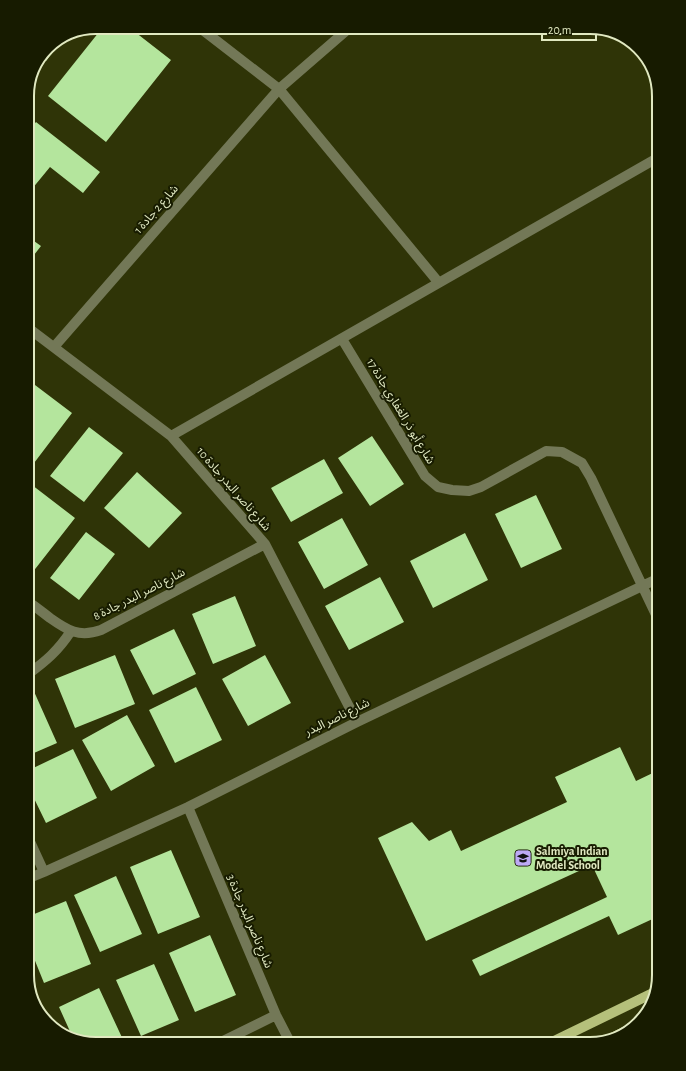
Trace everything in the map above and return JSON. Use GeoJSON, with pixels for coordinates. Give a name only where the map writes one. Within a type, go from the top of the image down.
{"type":"FeatureCollection","features":[{"type":"Feature","properties":{"kind":"main road"},"geometry":{"type":"LineString","coordinates":[[562,1037],[649,995]]}},
{"type":"Feature","properties":{"kind":"street"},"geometry":{"type":"LineString","coordinates":[[208,34],[279,89],[439,283]]}},
{"type":"Feature","properties":{"kind":"street","name":"شارع 2 جادة 1"},"geometry":{"type":"LineString","coordinates":[[54,347],[279,89],[342,34]]}},
{"type":"Feature","properties":{"kind":"street"},"geometry":{"type":"LineString","coordinates":[[172,436],[652,162]]}},
{"type":"Feature","properties":{"kind":"street","name":"شارع ناصر البدر جادة 10"},"geometry":{"type":"LineString","coordinates":[[34,332],[172,436],[264,544],[357,722]]}},
{"type":"Feature","properties":{"kind":"street","name":"شارع أبو ذر الغفاري جادة 17"},"geometry":{"type":"LineString","coordinates":[[342,339],[425,476],[438,486],[452,490],[469,491],[481,487],[546,451],[562,452],[582,463],[591,478],[652,606]]}},
{"type":"Feature","properties":{"kind":"street","name":"شارع ناصر البدر جادة 8"},"geometry":{"type":"LineString","coordinates":[[34,606],[64,628],[86,634],[94,632],[101,630],[264,544]]}},
{"type":"Feature","properties":{"kind":"street","name":"شارع ناصر البدر"},"geometry":{"type":"LineString","coordinates":[[34,876],[188,807],[357,722],[652,582]]}},
{"type":"Feature","properties":{"kind":"street"},"geometry":{"type":"LineString","coordinates":[[34,670],[55,653],[64,643],[71,631]]}},
{"type":"Feature","properties":{"kind":"street","name":"شارع ناصر البدر جادة 3"},"geometry":{"type":"LineString","coordinates":[[188,807],[276,1015],[287,1037]]}},
{"type":"Feature","properties":{"kind":"street"},"geometry":{"type":"LineString","coordinates":[[34,850],[44,872]]}},
{"type":"Feature","properties":{"kind":"street"},"geometry":{"type":"LineString","coordinates":[[231,1037],[276,1015]]}},
{"type":"Feature","properties":{"kind":"building"},"geometry":{"type":"Polygon","coordinates":[[[97,34],[138,34],[171,60],[106,142],[48,96],[97,34]]]}},
{"type":"Feature","properties":{"kind":"building"},"geometry":{"type":"Polygon","coordinates":[[[56,48],[46,61],[47,58],[56,48]]]}},
{"type":"Feature","properties":{"kind":"building"},"geometry":{"type":"Polygon","coordinates":[[[36,122],[100,172],[83,193],[50,167],[34,186],[34,124],[36,122]]]}},
{"type":"Feature","properties":{"kind":"building"},"geometry":{"type":"Polygon","coordinates":[[[34,241],[41,246],[34,255],[34,241]]]}},
{"type":"Feature","properties":{"kind":"building"},"geometry":{"type":"Polygon","coordinates":[[[35,385],[72,413],[34,463],[35,385]]]}},
{"type":"Feature","properties":{"kind":"building"},"geometry":{"type":"Polygon","coordinates":[[[89,427],[123,453],[84,502],[50,476],[89,427]]]}},
{"type":"Feature","properties":{"kind":"building"},"geometry":{"type":"Polygon","coordinates":[[[372,436],[404,484],[370,506],[338,458],[372,436]]]}},
{"type":"Feature","properties":{"kind":"building"},"geometry":{"type":"Polygon","coordinates":[[[324,459],[343,493],[291,522],[271,488],[324,459]]]}},
{"type":"Feature","properties":{"kind":"building"},"geometry":{"type":"Polygon","coordinates":[[[137,472],[182,513],[149,548],[104,508],[137,472]]]}},
{"type":"Feature","properties":{"kind":"building"},"geometry":{"type":"Polygon","coordinates":[[[34,487],[75,518],[34,570],[34,487]]]}},
{"type":"Feature","properties":{"kind":"building"},"geometry":{"type":"Polygon","coordinates":[[[536,495],[562,549],[521,568],[495,514],[536,495]]]}},
{"type":"Feature","properties":{"kind":"building"},"geometry":{"type":"Polygon","coordinates":[[[342,518],[368,565],[324,589],[298,542],[342,518]]]}},
{"type":"Feature","properties":{"kind":"building"},"geometry":{"type":"Polygon","coordinates":[[[86,532],[115,554],[79,600],[50,578],[86,532]]]}},
{"type":"Feature","properties":{"kind":"building"},"geometry":{"type":"Polygon","coordinates":[[[465,533],[488,580],[433,608],[410,561],[465,533]]]}},
{"type":"Feature","properties":{"kind":"building"},"geometry":{"type":"Polygon","coordinates":[[[380,577],[404,622],[349,650],[325,606],[380,577]]]}},
{"type":"Feature","properties":{"kind":"building"},"geometry":{"type":"Polygon","coordinates":[[[235,596],[256,646],[213,664],[192,614],[235,596]]]}},
{"type":"Feature","properties":{"kind":"building"},"geometry":{"type":"Polygon","coordinates":[[[174,629],[196,674],[153,695],[130,650],[174,629]]]}},
{"type":"Feature","properties":{"kind":"building"},"geometry":{"type":"Polygon","coordinates":[[[115,655],[135,704],[75,728],[55,679],[115,655]]]}},
{"type":"Feature","properties":{"kind":"building"},"geometry":{"type":"Polygon","coordinates":[[[265,655],[291,703],[248,726],[222,679],[265,655]]]}},
{"type":"Feature","properties":{"kind":"building"},"geometry":{"type":"Polygon","coordinates":[[[196,687],[222,740],[175,763],[149,710],[196,687]]]}},
{"type":"Feature","properties":{"kind":"building"},"geometry":{"type":"Polygon","coordinates":[[[34,691],[57,743],[34,753],[34,691]]]}},
{"type":"Feature","properties":{"kind":"building"},"geometry":{"type":"Polygon","coordinates":[[[127,715],[155,766],[111,791],[82,740],[127,715]]]}},
{"type":"Feature","properties":{"kind":"building","name":"Salmiya Indian Model School"},"geometry":{"type":"Polygon","coordinates":[[[620,747],[636,781],[652,773],[652,919],[618,935],[609,916],[480,976],[472,960],[607,897],[592,865],[426,941],[378,838],[412,822],[429,841],[451,830],[461,851],[567,802],[555,777],[620,747]]]}},
{"type":"Feature","properties":{"kind":"building"},"geometry":{"type":"Polygon","coordinates":[[[73,749],[97,798],[46,823],[34,798],[34,768],[73,749]]]}},
{"type":"Feature","properties":{"kind":"building"},"geometry":{"type":"Polygon","coordinates":[[[171,850],[200,917],[158,934],[130,867],[171,850]]]}},
{"type":"Feature","properties":{"kind":"building"},"geometry":{"type":"Polygon","coordinates":[[[116,876],[142,934],[100,952],[74,895],[116,876]]]}},
{"type":"Feature","properties":{"kind":"building"},"geometry":{"type":"Polygon","coordinates":[[[66,901],[91,964],[44,983],[34,958],[34,914],[66,901]]]}},
{"type":"Feature","properties":{"kind":"building"},"geometry":{"type":"Polygon","coordinates":[[[210,935],[236,995],[195,1012],[169,953],[210,935]]]}},
{"type":"Feature","properties":{"kind":"building"},"geometry":{"type":"Polygon","coordinates":[[[154,964],[179,1020],[141,1036],[116,980],[154,964]]]}},
{"type":"Feature","properties":{"kind":"building"},"geometry":{"type":"Polygon","coordinates":[[[99,988],[122,1037],[92,1037],[70,1032],[59,1007],[99,988]]]}},
{"type":"Feature","properties":{"kind":"place","name":"Salmiya Indian Model School"},"geometry":{"type":"Point","coordinates":[523,858]}}]}
